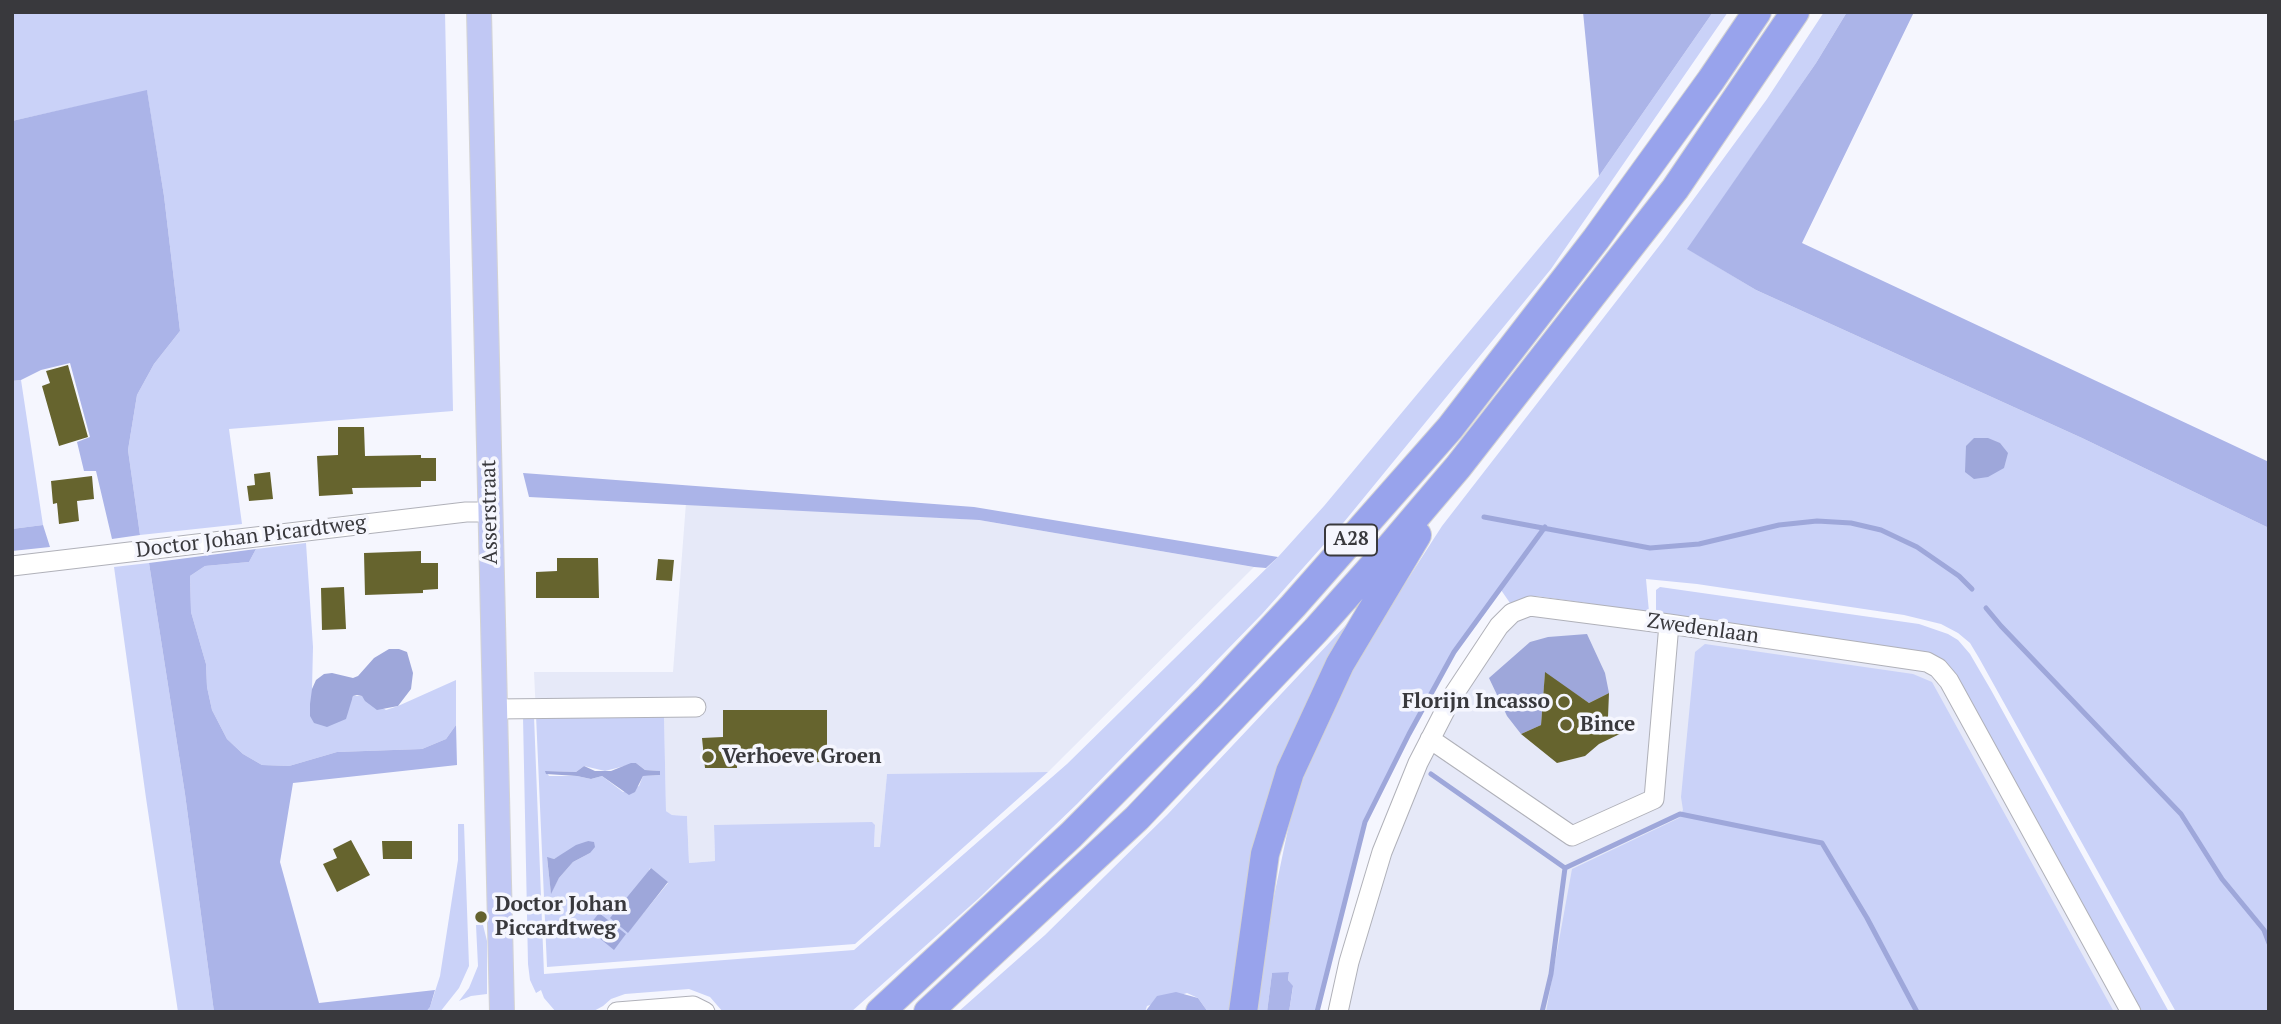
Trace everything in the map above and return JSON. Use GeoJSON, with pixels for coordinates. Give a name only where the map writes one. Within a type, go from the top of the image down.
{"type":"FeatureCollection","features":[{"type":"Feature","properties":{"kind":"highway","name":"A28"},"geometry":{"type":"LineString","coordinates":[[880,1012],[1071,835],[1293,607],[1441,438],[1596,239],[1712,80],[1757,12]]}},
{"type":"Feature","properties":{"kind":"highway","name":"A28"},"geometry":{"type":"LineString","coordinates":[[928,1012],[1137,818],[1316,630],[1458,467],[1675,189],[1795,12]]}},
{"type":"Feature","properties":{"kind":"highway","name":"A28"},"geometry":{"type":"LineString","coordinates":[[1243,1012],[1265,854],[1290,772],[1340,664],[1458,467]]}},
{"type":"Feature","properties":{"kind":"main road","name":"Asserstraat"},"geometry":{"type":"LineString","coordinates":[[479,12],[502,1012]]}},
{"type":"Feature","properties":{"kind":"street","name":"Doctor Johan Picardtweg"},"geometry":{"type":"LineString","coordinates":[[12,566],[466,512],[489,512]]}},
{"type":"Feature","properties":{"kind":"street","name":"Zwedenlaan"},"geometry":{"type":"LineString","coordinates":[[1338,1012],[1349,962],[1382,852],[1430,739],[1452,697],[1499,626],[1521,609],[1542,607],[1927,663],[1938,668],[1949,681],[2131,1012]]}},
{"type":"Feature","properties":{"kind":"street"},"geometry":{"type":"LineString","coordinates":[[1430,739],[1572,836],[1654,799],[1669,624]]}},
{"type":"Feature","properties":{"kind":"street"},"geometry":{"type":"LineString","coordinates":[[494,709],[696,707]]}},
{"type":"Feature","properties":{"kind":"street"},"geometry":{"type":"LineString","coordinates":[[617,1012],[693,1006],[705,1012]]}},
{"type":"Feature","properties":{"kind":"shaded area"},"geometry":{"type":"Polygon","coordinates":[[[12,12],[445,12],[453,411],[229,429],[242,524],[140,535],[128,450],[137,395],[154,364],[180,331],[164,196],[147,91],[12,121],[12,12]]]}},
{"type":"Feature","properties":{"kind":"shaded area"},"geometry":{"type":"Polygon","coordinates":[[[1583,12],[1713,12],[1599,176],[1583,12]]]}},
{"type":"Feature","properties":{"kind":"shaded area"},"geometry":{"type":"Polygon","coordinates":[[[1713,12],[1728,12],[1551,269],[1344,522],[1262,614],[1077,804],[978,899],[851,1012],[723,1012],[710,997],[689,989],[625,994],[611,999],[592,1012],[556,1012],[541,990],[536,993],[530,980],[528,964],[523,717],[534,716],[544,974],[854,950],[1067,764],[1278,557],[1324,506],[1599,176],[1713,12]]]}},
{"type":"Feature","properties":{"kind":"shaded area"},"geometry":{"type":"Polygon","coordinates":[[[1824,12],[1847,12],[1816,63],[1688,249],[1756,290],[2082,438],[2269,528],[2269,1012],[2176,1012],[1979,658],[1970,643],[1958,633],[1941,624],[1904,615],[1646,579],[1649,612],[1536,596],[1510,603],[1501,590],[1477,619],[1442,672],[1365,822],[1317,1012],[1289,1012],[1293,987],[1288,980],[1289,973],[1272,973],[1267,1012],[1257,1012],[1269,920],[1292,810],[1309,757],[1345,683],[1442,526],[1663,241],[1767,99],[1824,12]]]}},
{"type":"Feature","properties":{"kind":"shaded area"},"geometry":{"type":"Polygon","coordinates":[[[1847,12],[1914,12],[1802,243],[2269,462],[2269,528],[2082,438],[1756,290],[1687,249],[1816,63],[1847,12]]]}},
{"type":"Feature","properties":{"kind":"shaded area"},"geometry":{"type":"Polygon","coordinates":[[[147,90],[164,196],[180,331],[154,364],[137,395],[128,450],[140,535],[112,539],[96,471],[84,471],[77,442],[90,437],[70,363],[12,381],[12,121],[147,90]]]}},
{"type":"Feature","properties":{"kind":"shaded area"},"geometry":{"type":"Polygon","coordinates":[[[21,380],[43,525],[12,529],[12,381],[21,380]]]}},
{"type":"Feature","properties":{"kind":"shaded area"},"geometry":{"type":"Polygon","coordinates":[[[1974,438],[1988,438],[2000,443],[2008,453],[2004,468],[1988,477],[1974,479],[1965,472],[1966,446],[1974,438]]]}},
{"type":"Feature","properties":{"kind":"shaded area"},"geometry":{"type":"Polygon","coordinates":[[[523,473],[974,507],[1278,557],[1266,568],[1254,567],[979,520],[529,497],[523,473]]]}},
{"type":"Feature","properties":{"kind":"shaded area"},"geometry":{"type":"Polygon","coordinates":[[[686,503],[979,520],[1254,567],[1048,772],[887,775],[880,847],[874,847],[875,825],[714,826],[715,861],[689,863],[687,816],[672,815],[666,811],[664,716],[536,715],[534,672],[673,672],[686,503]]]}},
{"type":"Feature","properties":{"kind":"shaded area"},"geometry":{"type":"Polygon","coordinates":[[[43,525],[50,547],[12,551],[12,529],[43,525]]]}},
{"type":"Feature","properties":{"kind":"shaded area"},"geometry":{"type":"Polygon","coordinates":[[[306,543],[313,647],[312,689],[352,699],[353,696],[362,696],[386,710],[456,680],[456,725],[446,739],[422,749],[337,752],[289,766],[262,765],[243,754],[227,739],[212,710],[206,664],[191,612],[190,576],[205,566],[249,562],[256,549],[306,543]]]}},
{"type":"Feature","properties":{"kind":"shaded area"},"geometry":{"type":"Polygon","coordinates":[[[256,549],[249,562],[205,566],[190,576],[191,612],[206,664],[212,710],[227,739],[243,754],[262,765],[289,766],[337,752],[422,749],[446,739],[456,725],[457,765],[293,783],[280,862],[319,1003],[435,990],[426,1012],[214,1012],[185,794],[149,563],[256,549]]]}},
{"type":"Feature","properties":{"kind":"shaded area"},"geometry":{"type":"Polygon","coordinates":[[[149,563],[185,794],[214,1012],[178,1012],[146,798],[114,567],[149,563]]]}},
{"type":"Feature","properties":{"kind":"shaded area"},"geometry":{"type":"Polygon","coordinates":[[[1660,587],[1919,624],[1958,640],[1970,654],[1991,690],[2169,1012],[2142,1012],[1951,672],[1656,614],[1656,590],[1660,587]]]}},
{"type":"Feature","properties":{"kind":"shaded area"},"geometry":{"type":"Polygon","coordinates":[[[1364,606],[1308,707],[1234,1012],[1208,1012],[1198,998],[1187,993],[1147,1006],[1145,1012],[958,1012],[1045,935],[1167,815],[1364,606]]]}},
{"type":"Feature","properties":{"kind":"shaded area"},"geometry":{"type":"Polygon","coordinates":[[[1512,613],[1927,662],[1949,681],[2131,1012],[1338,1012],[1418,763],[1512,613]]]}},
{"type":"Feature","properties":{"kind":"shaded area"},"geometry":{"type":"Polygon","coordinates":[[[1587,634],[1605,673],[1609,693],[1589,703],[1545,673],[1541,725],[1521,734],[1507,716],[1489,678],[1530,642],[1548,637],[1587,634]]]}},
{"type":"Feature","properties":{"kind":"shaded area"},"geometry":{"type":"Polygon","coordinates":[[[1705,644],[1913,674],[1932,682],[2114,1012],[1546,1012],[1572,869],[1679,818],[1683,810],[1681,797],[1695,652],[1705,644]]]}},
{"type":"Feature","properties":{"kind":"shaded area"},"geometry":{"type":"Polygon","coordinates":[[[389,649],[407,652],[413,673],[411,689],[398,706],[377,710],[362,696],[357,695],[353,696],[346,719],[327,727],[314,723],[310,716],[310,704],[316,680],[324,674],[332,673],[353,678],[358,676],[374,658],[389,649]]]}},
{"type":"Feature","properties":{"kind":"shaded area"},"geometry":{"type":"Polygon","coordinates":[[[536,715],[664,715],[666,811],[672,815],[687,816],[689,863],[715,861],[714,825],[872,822],[875,825],[874,847],[880,847],[887,774],[1048,772],[855,944],[547,967],[536,715]],[[636,763],[605,771],[584,766],[576,772],[546,771],[549,776],[591,779],[602,776],[623,792],[639,786],[643,776],[660,775],[659,771],[645,770],[636,763]],[[588,841],[554,859],[547,858],[551,893],[559,878],[573,862],[590,853],[588,841]],[[650,868],[628,932],[668,883],[650,868]]]}},
{"type":"Feature","properties":{"kind":"shaded area"},"geometry":{"type":"Polygon","coordinates":[[[636,763],[645,770],[660,771],[660,775],[643,776],[635,792],[629,795],[602,776],[591,779],[546,774],[545,771],[576,772],[584,766],[595,771],[611,771],[636,763]]]}},
{"type":"Feature","properties":{"kind":"shaded area"},"geometry":{"type":"Polygon","coordinates":[[[458,824],[464,824],[469,966],[459,988],[440,1012],[426,1012],[440,976],[458,860],[458,824]]]}},
{"type":"Feature","properties":{"kind":"shaded area"},"geometry":{"type":"Polygon","coordinates":[[[588,841],[594,842],[595,847],[590,853],[573,862],[559,878],[551,894],[547,857],[554,859],[588,841]]]}},
{"type":"Feature","properties":{"kind":"shaded area"},"geometry":{"type":"Polygon","coordinates":[[[651,868],[668,882],[628,933],[610,918],[651,868]]]}},
{"type":"Feature","properties":{"kind":"shaded area"},"geometry":{"type":"Polygon","coordinates":[[[599,913],[626,934],[614,950],[587,928],[599,913]]]}},
{"type":"Feature","properties":{"kind":"shaded area"},"geometry":{"type":"Polygon","coordinates":[[[476,925],[483,925],[487,941],[487,994],[459,1001],[469,988],[478,966],[476,925]]]}},
{"type":"Feature","properties":{"kind":"shaded area"},"geometry":{"type":"Polygon","coordinates":[[[1289,972],[1288,980],[1293,986],[1289,1012],[1267,1012],[1272,973],[1289,972]]]}},
{"type":"Feature","properties":{"kind":"shaded area"},"geometry":{"type":"Polygon","coordinates":[[[1176,992],[1198,998],[1208,1012],[1145,1012],[1157,996],[1176,992]]]}},
{"type":"Feature","properties":{"kind":"building"},"geometry":{"type":"Polygon","coordinates":[[[68,365],[88,437],[59,446],[42,386],[50,383],[46,371],[68,365]]]}},
{"type":"Feature","properties":{"kind":"building"},"geometry":{"type":"Polygon","coordinates":[[[338,427],[364,427],[365,456],[421,455],[421,458],[436,458],[436,481],[421,481],[421,487],[352,488],[353,494],[319,496],[317,456],[338,455],[338,427]]]}},
{"type":"Feature","properties":{"kind":"building"},"geometry":{"type":"Polygon","coordinates":[[[270,472],[273,499],[249,501],[247,486],[255,485],[254,474],[270,472]]]}},
{"type":"Feature","properties":{"kind":"building"},"geometry":{"type":"Polygon","coordinates":[[[92,476],[94,499],[77,501],[79,521],[59,524],[57,503],[53,504],[51,481],[92,476]]]}},
{"type":"Feature","properties":{"kind":"building"},"geometry":{"type":"Polygon","coordinates":[[[421,551],[421,563],[438,563],[438,589],[423,590],[423,593],[365,595],[364,553],[421,551]]]}},
{"type":"Feature","properties":{"kind":"building"},"geometry":{"type":"Polygon","coordinates":[[[557,558],[598,558],[599,598],[536,598],[536,572],[557,571],[557,558]]]}},
{"type":"Feature","properties":{"kind":"building"},"geometry":{"type":"Polygon","coordinates":[[[658,559],[674,560],[672,581],[656,580],[658,559]]]}},
{"type":"Feature","properties":{"kind":"building"},"geometry":{"type":"Polygon","coordinates":[[[344,587],[346,629],[322,630],[321,588],[344,587]]]}},
{"type":"Feature","properties":{"kind":"building"},"geometry":{"type":"Polygon","coordinates":[[[1545,672],[1589,703],[1609,693],[1608,717],[1628,730],[1599,744],[1585,756],[1557,763],[1521,734],[1541,725],[1545,672]]]}},
{"type":"Feature","properties":{"kind":"building"},"geometry":{"type":"Polygon","coordinates":[[[723,710],[827,710],[827,762],[737,763],[737,768],[705,768],[702,738],[723,737],[723,710]]]}},
{"type":"Feature","properties":{"kind":"building"},"geometry":{"type":"Polygon","coordinates":[[[351,840],[370,875],[337,892],[323,864],[337,858],[333,849],[351,840]]]}},
{"type":"Feature","properties":{"kind":"building"},"geometry":{"type":"Polygon","coordinates":[[[382,841],[412,841],[412,859],[383,859],[382,841]]]}},
{"type":"Feature","properties":{"kind":"waterway"},"geometry":{"type":"LineString","coordinates":[[1484,517],[1650,548],[1699,544],[1779,525],[1817,521],[1851,523],[1881,530],[1917,547],[1959,576],[1972,589]]}},
{"type":"Feature","properties":{"kind":"waterway"},"geometry":{"type":"LineString","coordinates":[[1317,1012],[1365,822],[1454,652],[1545,527]]}},
{"type":"Feature","properties":{"kind":"waterway"},"geometry":{"type":"LineString","coordinates":[[1986,608],[2181,814],[2222,879],[2264,930],[2269,943]]}},
{"type":"Feature","properties":{"kind":"waterway"},"geometry":{"type":"LineString","coordinates":[[1431,774],[1565,868],[1680,814],[1822,843],[1867,918],[1917,1012]]}},
{"type":"Feature","properties":{"kind":"waterway"},"geometry":{"type":"LineString","coordinates":[[1542,1012],[1551,974],[1565,868]]}},
{"type":"Feature","properties":{"kind":"place","name":"Florijn Incasso"},"geometry":{"type":"Point","coordinates":[1564,702]}},
{"type":"Feature","properties":{"kind":"place","name":"Bince"},"geometry":{"type":"Point","coordinates":[1566,725]}},
{"type":"Feature","properties":{"kind":"place","name":"Verhoeve Groen"},"geometry":{"type":"Point","coordinates":[708,757]}},
{"type":"Feature","properties":{"kind":"place","name":"Doctor Johan Piccardtweg"},"geometry":{"type":"Point","coordinates":[481,917]}}]}
